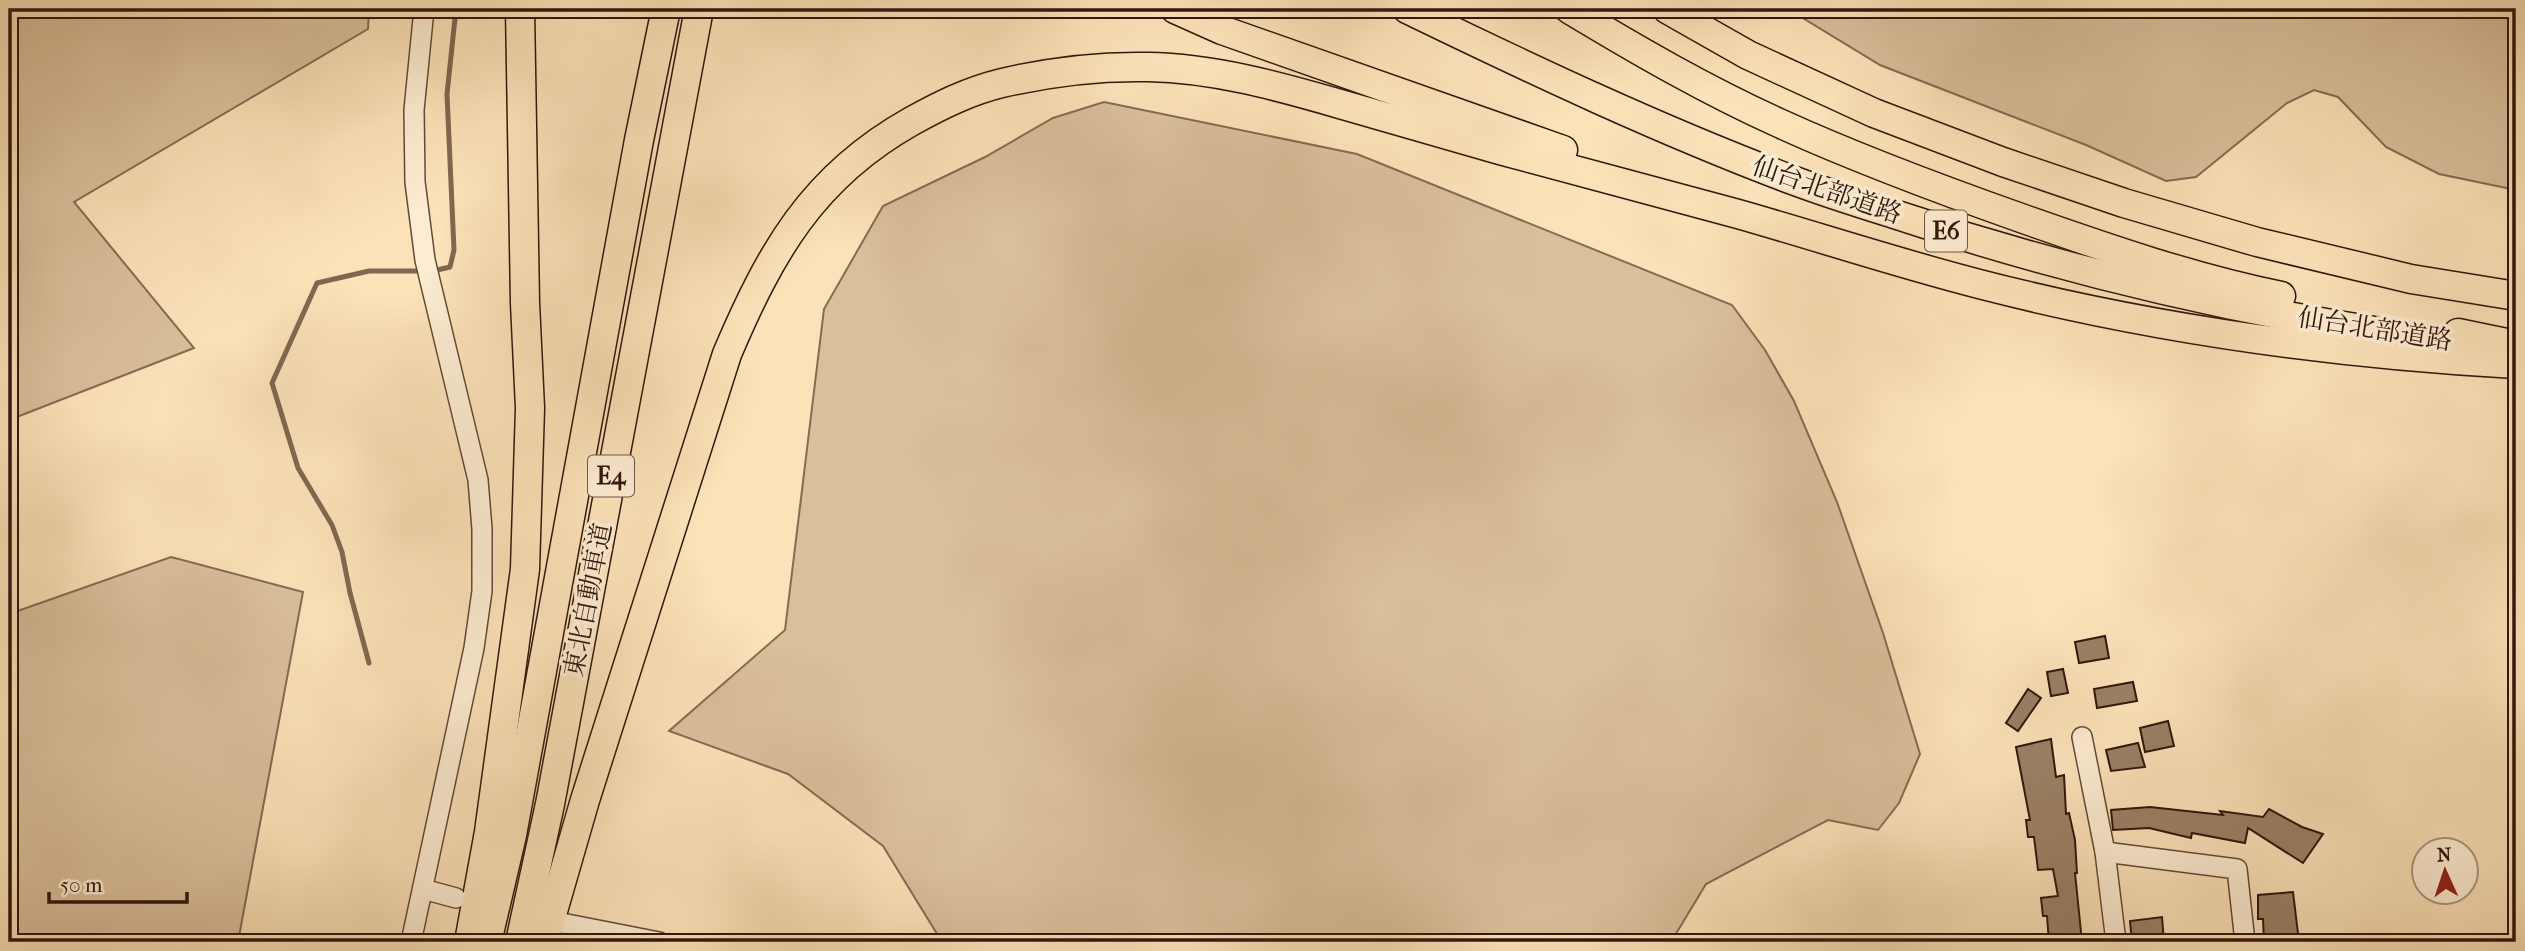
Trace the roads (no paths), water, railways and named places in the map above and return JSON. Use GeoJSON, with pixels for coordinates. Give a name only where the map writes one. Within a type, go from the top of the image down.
{"type":"FeatureCollection","features":[{"type":"Feature","properties":{"kind":"highway"},"geometry":{"type":"LineString","coordinates":[[469,942],[489,831],[525,569],[530,408],[524,290],[520,9]]}},
{"type":"Feature","properties":{"kind":"highway","name":"東北自動車道"},"geometry":{"type":"LineString","coordinates":[[487,942],[512,835],[639,140],[666,9]]}},
{"type":"Feature","properties":{"kind":"highway","name":"東北自動車道"},"geometry":{"type":"LineString","coordinates":[[520,942],[550,804],[699,9]]}},
{"type":"Feature","properties":{"kind":"highway"},"geometry":{"type":"LineString","coordinates":[[1174,9],[1222,30],[1737,214]]}},
{"type":"Feature","properties":{"kind":"highway","name":"仙台北部道路"},"geometry":{"type":"LineString","coordinates":[[1408,9],[1535,71],[1672,132],[1797,182],[1940,229],[2053,263],[2238,306],[2347,327],[2516,347]]}},
{"type":"Feature","properties":{"kind":"highway"},"geometry":{"type":"LineString","coordinates":[[1569,9],[1686,77],[1778,123],[1893,172],[2032,222],[2257,291],[2516,347]]}},
{"type":"Feature","properties":{"kind":"highway"},"geometry":{"type":"LineString","coordinates":[[1667,9],[1748,55],[1874,113],[2088,191],[2257,242],[2411,279],[2516,296]]}},
{"type":"Feature","properties":{"kind":"highway"},"geometry":{"type":"LineString","coordinates":[[553,933],[585,800],[727,355],[752,294],[787,237],[816,197],[852,160],[951,99],[998,84],[1099,68],[1152,66],[1216,74],[1285,88],[1984,285],[2160,324],[2273,343],[2516,365]]}},
{"type":"Feature","properties":{"kind":"street"},"geometry":{"type":"LineString","coordinates":[[411,942],[474,648],[482,591],[482,529],[478,480],[425,260],[415,182],[414,110],[424,9]]}},
{"type":"Feature","properties":{"kind":"street"},"geometry":{"type":"LineString","coordinates":[[2082,737],[2105,852],[2116,942]]}},
{"type":"Feature","properties":{"kind":"street"},"geometry":{"type":"LineString","coordinates":[[2105,852],[2237,869],[2245,942]]}},
{"type":"Feature","properties":{"kind":"street"},"geometry":{"type":"LineString","coordinates":[[423,888],[456,898]]}},
{"type":"Feature","properties":{"kind":"street"},"geometry":{"type":"LineString","coordinates":[[553,933],[659,942]]}},
{"type":"Feature","properties":{"kind":"waterway"},"geometry":{"type":"LineString","coordinates":[[433,271],[450,267],[454,250],[447,94],[456,9]]}},
{"type":"Feature","properties":{"kind":"waterway"},"geometry":{"type":"LineString","coordinates":[[369,663],[342,552],[332,525],[298,468],[272,383],[317,283],[369,271],[423,271]]}}]}
